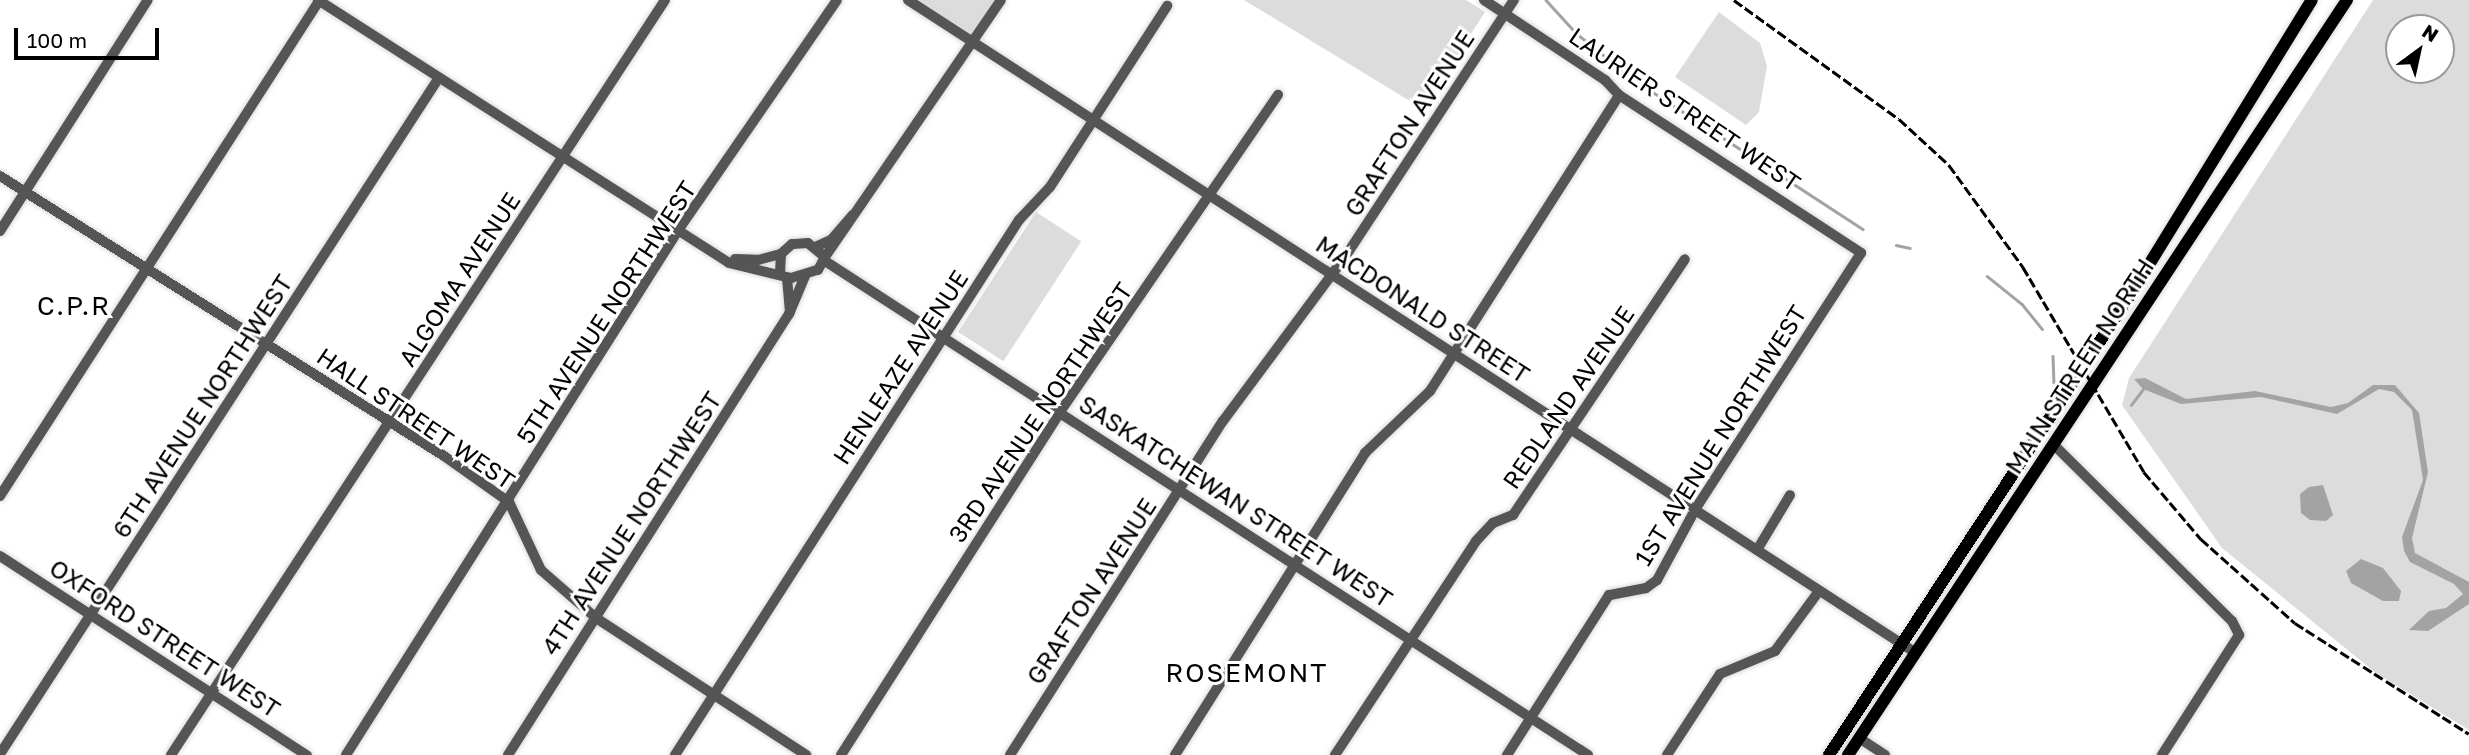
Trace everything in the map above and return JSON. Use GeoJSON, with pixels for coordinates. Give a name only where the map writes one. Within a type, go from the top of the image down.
{"type":"FeatureCollection","features":[{"type":"Feature","properties":{"kind":"main road","name":"MAIN STREET NORTH"},"geometry":{"type":"LineString","coordinates":[[1829,755],[1899,643],[2127,301],[2312,0]]}},
{"type":"Feature","properties":{"kind":"main road","name":"MAIN STREET NORTH"},"geometry":{"type":"LineString","coordinates":[[1850,754],[2347,0]]}},
{"type":"Feature","properties":{"kind":"street"},"geometry":{"type":"LineString","coordinates":[[0,231],[148,0]]}},
{"type":"Feature","properties":{"kind":"street","name":"ALGOMA AVENUE"},"geometry":{"type":"LineString","coordinates":[[171,755],[665,0]]}},
{"type":"Feature","properties":{"kind":"street","name":"5TH AVENUE NORTHWEST"},"geometry":{"type":"LineString","coordinates":[[346,755],[509,502],[679,229],[837,0]]}},
{"type":"Feature","properties":{"kind":"street","name":"MACDONALD STREET"},"geometry":{"type":"LineString","coordinates":[[908,0],[1916,653]]}},
{"type":"Feature","properties":{"kind":"street"},"geometry":{"type":"LineString","coordinates":[[0,496],[318,1],[739,267],[783,276],[805,276],[818,270],[1001,0]]}},
{"type":"Feature","properties":{"kind":"street","name":"LAURIER STREET WEST"},"geometry":{"type":"LineString","coordinates":[[1484,0],[1605,80],[1619,95],[1861,253]]}},
{"type":"Feature","properties":{"kind":"street","name":"GRAFTON AVENUE"},"geometry":{"type":"LineString","coordinates":[[1010,755],[1223,421],[1273,360],[1514,0]]}},
{"type":"Feature","properties":{"kind":"street","name":"HENLEAZE AVENUE"},"geometry":{"type":"LineString","coordinates":[[676,755],[1019,220],[1050,187],[1167,6]]}},
{"type":"Feature","properties":{"kind":"street","name":"6TH AVENUE NORTHWEST"},"geometry":{"type":"LineString","coordinates":[[0,754],[92,617],[438,79]]}},
{"type":"Feature","properties":{"kind":"street","name":"3RD AVENUE NORTHWEST"},"geometry":{"type":"LineString","coordinates":[[842,755],[1060,412],[1278,95]]}},
{"type":"Feature","properties":{"kind":"street"},"geometry":{"type":"LineString","coordinates":[[1175,755],[1292,563],[1364,453],[1430,391],[1619,95]]}},
{"type":"Feature","properties":{"kind":"street","name":"HALL STREET WEST"},"geometry":{"type":"LineString","coordinates":[[0,176],[391,422],[509,502],[541,569],[596,618],[806,755]]}},
{"type":"Feature","properties":{"kind":"street"},"geometry":{"type":"LineString","coordinates":[[815,247],[831,240],[856,213]]}},
{"type":"Feature","properties":{"kind":"street"},"geometry":{"type":"LineString","coordinates":[[715,253],[744,261],[780,254],[800,242],[815,247],[825,259]]}},
{"type":"Feature","properties":{"kind":"street","name":"1ST AVENUE NORTHWEST"},"geometry":{"type":"LineString","coordinates":[[1507,755],[1609,595],[1646,588],[1657,579],[1695,510],[1861,253]]}},
{"type":"Feature","properties":{"kind":"street"},"geometry":{"type":"LineString","coordinates":[[780,254],[789,314]]}},
{"type":"Feature","properties":{"kind":"street","name":"SASKATCHEWAN STREET WEST"},"geometry":{"type":"LineString","coordinates":[[825,259],[1588,755]]}},
{"type":"Feature","properties":{"kind":"street","name":"REDLAND AVENUE"},"geometry":{"type":"LineString","coordinates":[[1335,755],[1476,541],[1493,523],[1513,515],[1685,259]]}},
{"type":"Feature","properties":{"kind":"street","name":"SASKATCHEWAN STREET WEST"},"geometry":{"type":"LineString","coordinates":[[818,270],[861,283]]}},
{"type":"Feature","properties":{"kind":"street","name":"4TH AVENUE NORTHWEST"},"geometry":{"type":"LineString","coordinates":[[508,755],[789,314],[805,276]]}},
{"type":"Feature","properties":{"kind":"street"},"geometry":{"type":"LineString","coordinates":[[2053,444],[2232,621],[2239,635],[2162,755]]}},
{"type":"Feature","properties":{"kind":"street"},"geometry":{"type":"LineString","coordinates":[[1757,550],[1790,495]]}},
{"type":"Feature","properties":{"kind":"street","name":"OXFORD STREET WEST"},"geometry":{"type":"LineString","coordinates":[[0,556],[307,755]]}},
{"type":"Feature","properties":{"kind":"street"},"geometry":{"type":"LineString","coordinates":[[1667,755],[1720,674],[1775,651],[1819,590]]}},
{"type":"Feature","properties":{"kind":"street"},"geometry":{"type":"LineString","coordinates":[[1859,738],[1885,755]]}},
{"type":"Feature","properties":{"kind":"shaded area"},"geometry":{"type":"Polygon","coordinates":[[[916,0],[995,0],[971,36],[916,0]]]}},
{"type":"Feature","properties":{"kind":"shaded area"},"geometry":{"type":"Polygon","coordinates":[[[1244,0],[1466,0],[1485,12],[1423,109],[1244,0]]]}},
{"type":"Feature","properties":{"kind":"shaded area"},"geometry":{"type":"Polygon","coordinates":[[[2373,0],[2469,0],[2469,730],[2376,673],[2222,548],[2122,405],[2129,378],[2373,0]]]}},
{"type":"Feature","properties":{"kind":"shaded area"},"geometry":{"type":"Polygon","coordinates":[[[1719,12],[1760,43],[1767,66],[1759,112],[1746,125],[1675,77],[1719,12]]]}},
{"type":"Feature","properties":{"kind":"shaded area"},"geometry":{"type":"Polygon","coordinates":[[[1036,212],[1081,241],[1003,361],[958,332],[1036,212]]]}},
{"type":"Feature","properties":{"kind":"shaded area"},"geometry":{"type":"Polygon","coordinates":[[[2145,378],[2186,399],[2255,391],[2331,407],[2348,403],[2373,385],[2395,385],[2419,413],[2428,472],[2412,538],[2415,553],[2469,582],[2469,604],[2428,631],[2409,630],[2429,611],[2446,608],[2463,594],[2454,584],[2410,562],[2404,551],[2402,537],[2423,480],[2412,410],[2394,392],[2379,389],[2337,414],[2261,397],[2181,404],[2143,389],[2134,379],[2145,378]]]}},
{"type":"Feature","properties":{"kind":"shaded area"},"geometry":{"type":"Polygon","coordinates":[[[2323,485],[2333,515],[2326,521],[2310,520],[2301,513],[2300,494],[2309,487],[2323,485]]]}},
{"type":"Feature","properties":{"kind":"shaded area"},"geometry":{"type":"Polygon","coordinates":[[[2361,559],[2383,568],[2401,591],[2399,601],[2383,601],[2351,583],[2346,571],[2361,559]]]}},
{"type":"Feature","properties":{"kind":"waterway"},"geometry":{"type":"LineString","coordinates":[[1546,0],[1576,33],[1628,75]]}},
{"type":"Feature","properties":{"kind":"waterway"},"geometry":{"type":"LineString","coordinates":[[1645,87],[1863,229]]}},
{"type":"Feature","properties":{"kind":"waterway"},"geometry":{"type":"LineString","coordinates":[[1896,245],[1910,248]]}},
{"type":"Feature","properties":{"kind":"waterway"},"geometry":{"type":"LineString","coordinates":[[1987,276],[2022,304],[2042,329]]}},
{"type":"Feature","properties":{"kind":"waterway"},"geometry":{"type":"LineString","coordinates":[[2053,356],[2054,382]]}},
{"type":"Feature","properties":{"kind":"waterway"},"geometry":{"type":"LineString","coordinates":[[2131,405],[2143,389]]}},
{"type":"Feature","properties":{"kind":"railway"},"geometry":{"type":"LineString","coordinates":[[1734,0],[1899,119],[1949,165],[2023,267],[2144,472],[2201,539],[2295,623],[2469,734]]}},
{"type":"Feature","properties":{"kind":"district","name":"C.P.R"},"geometry":{"type":"Point","coordinates":[74,306]}},
{"type":"Feature","properties":{"kind":"district","name":"ROSEMONT"},"geometry":{"type":"Point","coordinates":[1247,673]}}]}
